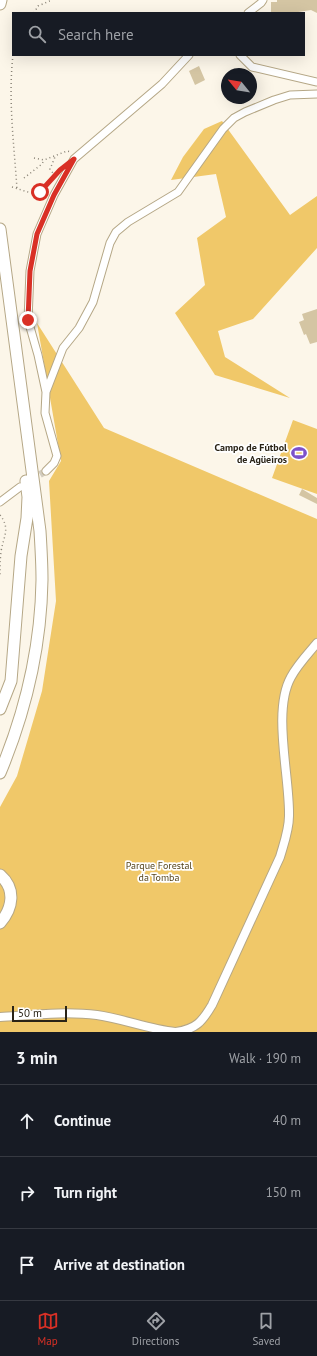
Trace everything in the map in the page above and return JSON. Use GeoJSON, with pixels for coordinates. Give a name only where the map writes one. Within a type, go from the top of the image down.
{"type":"FeatureCollection","features":[{"type":"Feature","properties":{"kind":"highway"},"geometry":{"type":"LineString","coordinates":[[0,4],[1,0]]}},
{"type":"Feature","properties":{"kind":"highway"},"geometry":{"type":"LineString","coordinates":[[0,229],[40,531],[42,581],[38,634],[31,676],[9,752],[0,773]]}},
{"type":"Feature","properties":{"kind":"highway"},"geometry":{"type":"LineString","coordinates":[[0,709],[11,680],[21,556],[27,507],[27,487],[14,381],[15,347]]}},
{"type":"Feature","properties":{"kind":"highway"},"geometry":{"type":"LineString","coordinates":[[0,875],[5,880],[10,891],[11,904],[6,916],[0,923]]}},
{"type":"Feature","properties":{"kind":"street"},"geometry":{"type":"LineString","coordinates":[[249,12],[263,0]]}},
{"type":"Feature","properties":{"kind":"street"},"geometry":{"type":"LineString","coordinates":[[46,471],[54,463],[57,456],[45,413],[46,392],[38,355],[28,320],[30,271],[37,234],[54,195],[74,159],[162,84],[188,56]]}},
{"type":"Feature","properties":{"kind":"street"},"geometry":{"type":"LineString","coordinates":[[241,56],[252,67],[317,82]]}},
{"type":"Feature","properties":{"kind":"street"},"geometry":{"type":"LineString","coordinates":[[46,392],[63,348],[79,328],[93,302],[110,243],[116,232],[128,222],[178,192],[223,129],[234,118],[274,100],[290,95],[317,94]]}},
{"type":"Feature","properties":{"kind":"street"},"geometry":{"type":"LineString","coordinates":[[0,502],[20,487]]}},
{"type":"Feature","properties":{"kind":"street"},"geometry":{"type":"LineString","coordinates":[[0,1017],[75,1013],[99,1016],[175,1032],[185,1031],[194,1027],[203,1020],[212,1005],[280,857],[287,836],[289,816],[282,712],[285,693],[290,678],[302,660],[317,643]]}},
{"type":"Feature","properties":{"kind":"path"},"geometry":{"type":"LineString","coordinates":[[35,12],[38,6],[52,0]]}},
{"type":"Feature","properties":{"kind":"path"},"geometry":{"type":"LineString","coordinates":[[13,56],[11,72],[11,101],[17,189]]}},
{"type":"Feature","properties":{"kind":"path"},"geometry":{"type":"LineString","coordinates":[[34,158],[44,160],[67,152],[83,152]]}},
{"type":"Feature","properties":{"kind":"path"},"geometry":{"type":"LineString","coordinates":[[55,176],[50,169],[56,156]]}},
{"type":"Feature","properties":{"kind":"path"},"geometry":{"type":"LineString","coordinates":[[24,178],[42,164],[44,160]]}},
{"type":"Feature","properties":{"kind":"path"},"geometry":{"type":"LineString","coordinates":[[12,187],[31,193],[40,192],[60,170]]}},
{"type":"Feature","properties":{"kind":"path"},"geometry":{"type":"LineString","coordinates":[[0,515],[6,528],[1,555],[0,575]]}},
{"type":"Feature","properties":{"kind":"green space"},"geometry":{"type":"Polygon","coordinates":[[[222,121],[290,215],[317,196],[317,248],[253,319],[218,331],[225,357],[290,398],[215,375],[175,313],[205,285],[197,238],[226,217],[216,174],[171,180],[183,157],[204,129],[222,121]]]}},
{"type":"Feature","properties":{"kind":"green space","name":"Parque Forestal da Tomba"},"geometry":{"type":"Polygon","coordinates":[[[37,323],[104,428],[317,519],[317,1032],[0,1032],[0,807],[17,776],[42,691],[56,601],[49,481],[61,461],[37,323]]]}},
{"type":"Feature","properties":{"kind":"green space","name":"Campo de Fútbol de Agüeiros"},"geometry":{"type":"Polygon","coordinates":[[[293,420],[317,429],[317,494],[272,478],[293,420]]]}},
{"type":"Feature","properties":{"kind":"building"},"geometry":{"type":"Polygon","coordinates":[[[277,0],[317,0],[317,13],[311,10],[298,12],[271,12],[271,2],[277,2],[277,0]]]}},
{"type":"Feature","properties":{"kind":"building"},"geometry":{"type":"Polygon","coordinates":[[[199,66],[205,80],[195,85],[189,71],[199,66]]]}},
{"type":"Feature","properties":{"kind":"building"},"geometry":{"type":"Polygon","coordinates":[[[317,309],[317,342],[310,344],[306,334],[304,335],[299,322],[304,320],[302,314],[317,309]]]}},
{"type":"Feature","properties":{"kind":"building"},"geometry":{"type":"Polygon","coordinates":[[[302,489],[317,498],[317,504],[299,495],[302,489]]]}},
{"type":"Feature","properties":{"kind":"tunnel"},"geometry":{"type":"LineString","coordinates":[[31,480],[46,471]]}},
{"type":"Feature","properties":{"kind":"place","name":"Campo de Fútbol de Agüeiros"},"geometry":{"type":"Point","coordinates":[299,453]}},
{"type":"Feature","properties":{"kind":"route"},"geometry":{"type":"LineString","coordinates":[[28,320],[30,271],[37,234],[54,195],[74,159],[60,170],[40,192]]}}]}
